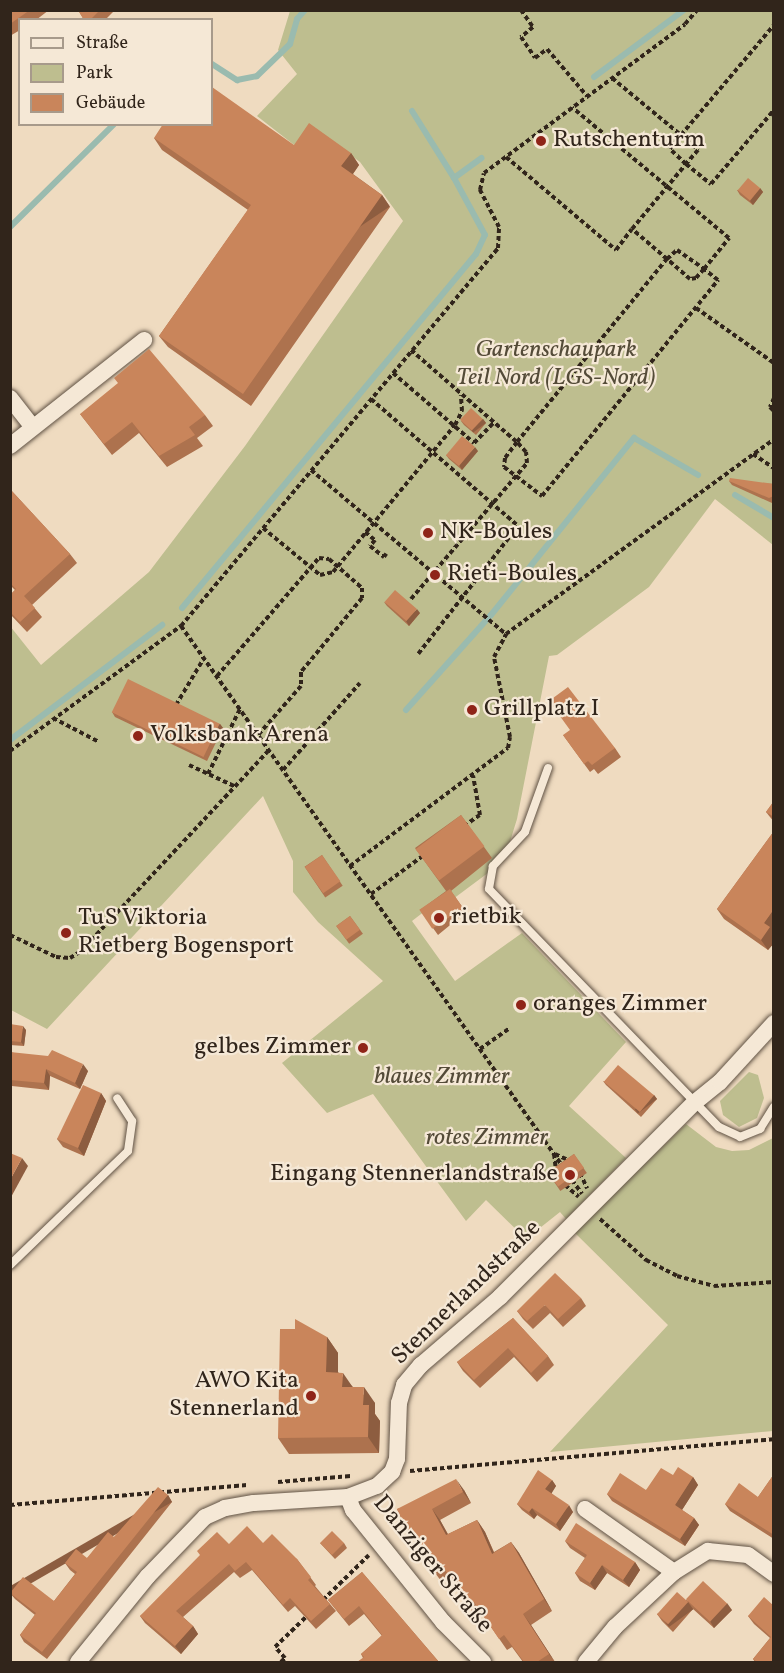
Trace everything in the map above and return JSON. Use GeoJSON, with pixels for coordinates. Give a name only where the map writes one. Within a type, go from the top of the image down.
{"type":"FeatureCollection","features":[{"type":"Feature","properties":{"kind":"street"},"geometry":{"type":"LineString","coordinates":[[10,446],[144,340]]}},
{"type":"Feature","properties":{"kind":"street"},"geometry":{"type":"LineString","coordinates":[[10,398],[33,427]]}},
{"type":"Feature","properties":{"kind":"street","name":"Stennerlandstraße"},"geometry":{"type":"LineString","coordinates":[[392,1472],[397,1459],[399,1404],[404,1385],[591,1206],[694,1103],[720,1082],[774,1023]]}},
{"type":"Feature","properties":{"kind":"street"},"geometry":{"type":"LineString","coordinates":[[78,1662],[148,1576],[205,1517],[225,1508],[254,1503],[348,1497],[377,1486],[392,1472]]}},
{"type":"Feature","properties":{"kind":"street","name":"Danziger Straße"},"geometry":{"type":"LineString","coordinates":[[348,1497],[381,1544],[443,1622],[483,1662]]}},
{"type":"Feature","properties":{"kind":"street"},"geometry":{"type":"LineString","coordinates":[[585,1509],[674,1572]]}},
{"type":"Feature","properties":{"kind":"street"},"geometry":{"type":"LineString","coordinates":[[586,1662],[615,1627],[674,1572],[708,1551],[748,1555],[774,1574]]}},
{"type":"Feature","properties":{"kind":"lane"},"geometry":{"type":"LineString","coordinates":[[548,768],[525,832],[493,866],[489,889],[719,1127],[740,1137],[760,1129],[774,1107]]}},
{"type":"Feature","properties":{"kind":"lane"},"geometry":{"type":"LineString","coordinates":[[10,1265],[128,1151],[132,1121],[117,1098]]}},
{"type":"Feature","properties":{"kind":"path"},"geometry":{"type":"LineString","coordinates":[[521,10],[533,27],[521,37],[535,58],[547,49],[587,96]]}},
{"type":"Feature","properties":{"kind":"path"},"geometry":{"type":"LineString","coordinates":[[10,751],[181,626],[498,248],[499,227],[480,190],[484,173],[685,24],[697,10]]}},
{"type":"Feature","properties":{"kind":"path"},"geometry":{"type":"LineString","coordinates":[[774,25],[670,149],[711,184],[774,110]]}},
{"type":"Feature","properties":{"kind":"path"},"geometry":{"type":"LineString","coordinates":[[506,157],[616,249],[698,150],[612,78]]}},
{"type":"Feature","properties":{"kind":"path"},"geometry":{"type":"LineString","coordinates":[[572,107],[729,238],[704,269],[690,279],[632,229]]}},
{"type":"Feature","properties":{"kind":"path"},"geometry":{"type":"LineString","coordinates":[[677,250],[683,251],[704,269],[718,280],[542,496],[504,466],[505,458],[667,259],[677,250]]}},
{"type":"Feature","properties":{"kind":"path"},"geometry":{"type":"LineString","coordinates":[[696,308],[774,363]]}},
{"type":"Feature","properties":{"kind":"path"},"geometry":{"type":"LineString","coordinates":[[411,351],[518,442],[526,452],[527,463],[411,599]]}},
{"type":"Feature","properties":{"kind":"path"},"geometry":{"type":"LineString","coordinates":[[393,373],[474,443],[493,423]]}},
{"type":"Feature","properties":{"kind":"path"},"geometry":{"type":"LineString","coordinates":[[262,528],[310,568],[326,576],[338,566],[455,425],[462,411],[461,394]]}},
{"type":"Feature","properties":{"kind":"path"},"geometry":{"type":"LineString","coordinates":[[774,398],[770,407],[774,411]]}},
{"type":"Feature","properties":{"kind":"path"},"geometry":{"type":"LineString","coordinates":[[370,399],[518,526],[418,654]]}},
{"type":"Feature","properties":{"kind":"path"},"geometry":{"type":"LineString","coordinates":[[350,866],[508,748],[510,736],[494,657],[506,634],[774,439]]}},
{"type":"Feature","properties":{"kind":"path"},"geometry":{"type":"LineString","coordinates":[[753,454],[774,468]]}},
{"type":"Feature","properties":{"kind":"path"},"geometry":{"type":"LineString","coordinates":[[311,470],[506,634]]}},
{"type":"Feature","properties":{"kind":"path"},"geometry":{"type":"LineString","coordinates":[[365,532],[375,540],[370,546],[384,557],[386,554]]}},
{"type":"Feature","properties":{"kind":"path"},"geometry":{"type":"LineString","coordinates":[[217,676],[310,568],[323,557],[338,566],[362,588],[362,598],[301,672],[302,686],[258,735]]}},
{"type":"Feature","properties":{"kind":"path"},"geometry":{"type":"LineString","coordinates":[[181,626],[602,1222],[646,1260],[677,1276],[714,1286],[774,1282]]}},
{"type":"Feature","properties":{"kind":"path"},"geometry":{"type":"LineString","coordinates":[[176,705],[204,658]]}},
{"type":"Feature","properties":{"kind":"path"},"geometry":{"type":"LineString","coordinates":[[283,770],[360,683]]}},
{"type":"Feature","properties":{"kind":"path"},"geometry":{"type":"LineString","coordinates":[[208,774],[240,709]]}},
{"type":"Feature","properties":{"kind":"path"},"geometry":{"type":"LineString","coordinates":[[53,718],[99,742]]}},
{"type":"Feature","properties":{"kind":"path"},"geometry":{"type":"LineString","coordinates":[[10,935],[56,957],[70,958],[81,951],[269,750]]}},
{"type":"Feature","properties":{"kind":"path"},"geometry":{"type":"LineString","coordinates":[[189,765],[234,787]]}},
{"type":"Feature","properties":{"kind":"path"},"geometry":{"type":"LineString","coordinates":[[461,828],[480,815],[473,776]]}},
{"type":"Feature","properties":{"kind":"path"},"geometry":{"type":"LineString","coordinates":[[370,894],[433,847]]}},
{"type":"Feature","properties":{"kind":"path"},"geometry":{"type":"LineString","coordinates":[[480,1049],[509,1029]]}},
{"type":"Feature","properties":{"kind":"path"},"geometry":{"type":"LineString","coordinates":[[554,1154],[572,1162],[583,1176],[591,1206]]}},
{"type":"Feature","properties":{"kind":"path"},"geometry":{"type":"LineString","coordinates":[[554,1154],[556,1173],[566,1187],[591,1206]]}},
{"type":"Feature","properties":{"kind":"path"},"geometry":{"type":"LineString","coordinates":[[392,1472],[774,1439]]}},
{"type":"Feature","properties":{"kind":"path"},"geometry":{"type":"LineString","coordinates":[[273,1482],[357,1475]]}},
{"type":"Feature","properties":{"kind":"path"},"geometry":{"type":"LineString","coordinates":[[10,1505],[249,1484]]}},
{"type":"Feature","properties":{"kind":"path"},"geometry":{"type":"LineString","coordinates":[[281,1662],[285,1658],[275,1647],[381,1544]]}},
{"type":"Feature","properties":{"kind":"green space","name":"Gartenschaupark Teil Nord (LGS-Nord)"},"geometry":{"type":"Polygon","coordinates":[[[290,11],[773,11],[773,545],[715,499],[649,587],[557,655],[549,656],[517,819],[504,861],[449,902],[443,897],[412,921],[455,981],[522,933],[626,1042],[569,1106],[626,1158],[566,1219],[560,1212],[526,1239],[486,1200],[466,1221],[373,1094],[327,1113],[282,1063],[383,981],[318,922],[293,892],[293,861],[263,796],[47,1029],[11,1010],[10,626],[41,665],[149,572],[245,446],[403,221],[360,162],[315,129],[298,148],[257,116],[297,74],[278,50],[290,11]]]}},
{"type":"Feature","properties":{"kind":"green space"},"geometry":{"type":"Polygon","coordinates":[[[749,1072],[758,1075],[764,1098],[757,1118],[739,1127],[723,1115],[720,1101],[749,1072]]]}},
{"type":"Feature","properties":{"kind":"green space"},"geometry":{"type":"Polygon","coordinates":[[[686,1124],[716,1147],[732,1151],[749,1150],[773,1138],[773,1431],[550,1452],[668,1325],[574,1232],[686,1124]]]}},
{"type":"Feature","properties":{"kind":"building"},"geometry":{"type":"Polygon","coordinates":[[[10,10],[30,10],[18,18],[10,24],[10,10]]]}},
{"type":"Feature","properties":{"kind":"building"},"geometry":{"type":"Polygon","coordinates":[[[78,10],[100,10],[92,18],[83,18],[78,10]]]}},
{"type":"Feature","properties":{"kind":"building"},"geometry":{"type":"Polygon","coordinates":[[[213,88],[294,145],[309,123],[351,153],[341,166],[382,195],[243,394],[159,336],[251,205],[154,138],[162,126],[213,126],[213,88]]]}},
{"type":"Feature","properties":{"kind":"building"},"geometry":{"type":"Polygon","coordinates":[[[748,178],[760,188],[750,201],[738,190],[748,178]]]}},
{"type":"Feature","properties":{"kind":"building"},"geometry":{"type":"Polygon","coordinates":[[[149,349],[205,415],[189,427],[195,435],[159,456],[132,422],[104,444],[80,414],[118,383],[114,378],[149,349]]]}},
{"type":"Feature","properties":{"kind":"building"},"geometry":{"type":"Polygon","coordinates":[[[471,408],[483,419],[472,431],[460,420],[471,408]]]}},
{"type":"Feature","properties":{"kind":"building"},"geometry":{"type":"Polygon","coordinates":[[[462,436],[475,447],[459,466],[446,455],[462,436]]]}},
{"type":"Feature","properties":{"kind":"building"},"geometry":{"type":"Polygon","coordinates":[[[730,478],[774,484],[774,496],[769,498],[729,481],[730,478]]]}},
{"type":"Feature","properties":{"kind":"building"},"geometry":{"type":"Polygon","coordinates":[[[10,489],[70,554],[24,596],[35,608],[20,622],[10,612],[10,595],[16,589],[10,583],[10,489]]]}},
{"type":"Feature","properties":{"kind":"building"},"geometry":{"type":"Polygon","coordinates":[[[395,590],[417,609],[406,621],[385,602],[395,590]]]}},
{"type":"Feature","properties":{"kind":"building"},"geometry":{"type":"Polygon","coordinates":[[[128,679],[220,724],[203,757],[112,712],[128,679]]]}},
{"type":"Feature","properties":{"kind":"building"},"geometry":{"type":"Polygon","coordinates":[[[568,687],[615,748],[592,765],[588,761],[584,764],[563,735],[570,730],[549,701],[568,687]]]}},
{"type":"Feature","properties":{"kind":"building"},"geometry":{"type":"Polygon","coordinates":[[[774,801],[774,817],[766,812],[774,801]]]}},
{"type":"Feature","properties":{"kind":"building"},"geometry":{"type":"Polygon","coordinates":[[[461,815],[484,846],[439,880],[415,849],[461,815]]]}},
{"type":"Feature","properties":{"kind":"building"},"geometry":{"type":"Polygon","coordinates":[[[774,831],[774,909],[764,923],[770,927],[761,940],[717,909],[774,831]]]}},
{"type":"Feature","properties":{"kind":"building"},"geometry":{"type":"Polygon","coordinates":[[[322,855],[340,881],[323,893],[305,867],[322,855]]]}},
{"type":"Feature","properties":{"kind":"building"},"geometry":{"type":"Polygon","coordinates":[[[450,889],[463,908],[432,929],[419,910],[450,889]]]}},
{"type":"Feature","properties":{"kind":"building"},"geometry":{"type":"Polygon","coordinates":[[[350,916],[360,930],[346,940],[336,926],[350,916]]]}},
{"type":"Feature","properties":{"kind":"building"},"geometry":{"type":"Polygon","coordinates":[[[10,1024],[23,1026],[21,1042],[10,1041],[10,1024]]]}},
{"type":"Feature","properties":{"kind":"building"},"geometry":{"type":"Polygon","coordinates":[[[52,1050],[83,1064],[75,1083],[46,1069],[44,1083],[10,1080],[10,1052],[48,1056],[52,1050]]]}},
{"type":"Feature","properties":{"kind":"building"},"geometry":{"type":"Polygon","coordinates":[[[618,1065],[654,1095],[640,1112],[604,1082],[618,1065]]]}},
{"type":"Feature","properties":{"kind":"building"},"geometry":{"type":"Polygon","coordinates":[[[83,1085],[101,1093],[78,1148],[57,1139],[83,1085]]]}},
{"type":"Feature","properties":{"kind":"building"},"geometry":{"type":"Polygon","coordinates":[[[10,1153],[22,1158],[10,1180],[10,1153]]]}},
{"type":"Feature","properties":{"kind":"building","name":"Eingang Stennerlandstraße"},"geometry":{"type":"Polygon","coordinates":[[[574,1154],[584,1168],[558,1187],[548,1173],[574,1154]]]}},
{"type":"Feature","properties":{"kind":"building"},"geometry":{"type":"Polygon","coordinates":[[[555,1273],[581,1298],[558,1319],[545,1305],[527,1321],[517,1311],[555,1273]]]}},
{"type":"Feature","properties":{"kind":"building"},"geometry":{"type":"Polygon","coordinates":[[[513,1318],[548,1356],[531,1373],[508,1348],[474,1380],[457,1362],[513,1318]]]}},
{"type":"Feature","properties":{"kind":"building"},"geometry":{"type":"Polygon","coordinates":[[[295,1319],[327,1337],[326,1372],[343,1373],[342,1387],[364,1387],[363,1405],[369,1405],[368,1437],[278,1438],[280,1329],[295,1329],[295,1319]]]}},
{"type":"Feature","properties":{"kind":"building"},"geometry":{"type":"Polygon","coordinates":[[[678,1467],[693,1477],[675,1505],[694,1518],[680,1539],[607,1494],[620,1473],[646,1490],[661,1468],[673,1475],[678,1467]]]}},
{"type":"Feature","properties":{"kind":"building"},"geometry":{"type":"Polygon","coordinates":[[[538,1470],[552,1480],[545,1489],[569,1505],[556,1524],[532,1508],[529,1512],[517,1504],[538,1470]]]}},
{"type":"Feature","properties":{"kind":"building"},"geometry":{"type":"Polygon","coordinates":[[[774,1474],[774,1535],[725,1504],[739,1483],[758,1497],[774,1474]]]}},
{"type":"Feature","properties":{"kind":"building"},"geometry":{"type":"Polygon","coordinates":[[[456,1479],[463,1492],[432,1509],[446,1535],[477,1520],[492,1554],[511,1542],[544,1599],[523,1614],[549,1654],[537,1662],[524,1662],[504,1635],[499,1639],[474,1602],[468,1606],[442,1565],[433,1570],[412,1528],[407,1530],[397,1509],[456,1479]]]}},
{"type":"Feature","properties":{"kind":"building"},"geometry":{"type":"Polygon","coordinates":[[[158,1487],[168,1495],[42,1652],[20,1635],[36,1613],[10,1593],[23,1577],[54,1601],[77,1572],[65,1563],[76,1549],[87,1558],[108,1532],[114,1537],[158,1487]]]}},
{"type":"Feature","properties":{"kind":"building"},"geometry":{"type":"Polygon","coordinates":[[[576,1523],[635,1562],[623,1580],[602,1565],[590,1583],[575,1573],[587,1555],[565,1541],[576,1523]]]}},
{"type":"Feature","properties":{"kind":"building"},"geometry":{"type":"Polygon","coordinates":[[[247,1526],[263,1543],[272,1534],[297,1559],[311,1577],[308,1580],[330,1604],[311,1621],[290,1598],[283,1605],[246,1562],[235,1571],[229,1564],[176,1611],[193,1626],[175,1646],[140,1616],[200,1555],[197,1551],[217,1532],[229,1544],[247,1526]]]}},
{"type":"Feature","properties":{"kind":"building"},"geometry":{"type":"Polygon","coordinates":[[[332,1531],[344,1543],[332,1555],[320,1543],[332,1531]]]}},
{"type":"Feature","properties":{"kind":"building"},"geometry":{"type":"Polygon","coordinates":[[[362,1572],[439,1662],[357,1662],[364,1657],[361,1654],[382,1635],[359,1606],[344,1619],[328,1600],[362,1572]]]}},
{"type":"Feature","properties":{"kind":"building"},"geometry":{"type":"Polygon","coordinates":[[[703,1581],[727,1604],[710,1622],[686,1599],[703,1581]]]}},
{"type":"Feature","properties":{"kind":"building"},"geometry":{"type":"Polygon","coordinates":[[[677,1592],[688,1602],[668,1624],[657,1614],[677,1592]]]}},
{"type":"Feature","properties":{"kind":"building"},"geometry":{"type":"Polygon","coordinates":[[[764,1597],[774,1606],[774,1662],[757,1662],[753,1659],[771,1637],[748,1616],[764,1597]]]}},
{"type":"Feature","properties":{"kind":"waterway"},"geometry":{"type":"LineString","coordinates":[[213,65],[237,80],[257,76],[290,44],[297,19],[305,10]]}},
{"type":"Feature","properties":{"kind":"waterway"},"geometry":{"type":"LineString","coordinates":[[594,77],[684,10]]}},
{"type":"Feature","properties":{"kind":"waterway"},"geometry":{"type":"LineString","coordinates":[[412,111],[454,178]]}},
{"type":"Feature","properties":{"kind":"waterway"},"geometry":{"type":"LineString","coordinates":[[10,227],[112,126]]}},
{"type":"Feature","properties":{"kind":"waterway"},"geometry":{"type":"LineString","coordinates":[[182,608],[476,254],[485,235],[454,178],[482,158]]}},
{"type":"Feature","properties":{"kind":"waterway"},"geometry":{"type":"LineString","coordinates":[[406,710],[491,615],[634,438],[698,475]]}},
{"type":"Feature","properties":{"kind":"waterway"},"geometry":{"type":"LineString","coordinates":[[735,495],[774,518]]}},
{"type":"Feature","properties":{"kind":"waterway"},"geometry":{"type":"LineString","coordinates":[[10,740],[162,625]]}},
{"type":"Feature","properties":{"kind":"place","name":"Rutschenturm"},"geometry":{"type":"Point","coordinates":[541,141]}},
{"type":"Feature","properties":{"kind":"place","name":"NK-Boules"},"geometry":{"type":"Point","coordinates":[428,533]}},
{"type":"Feature","properties":{"kind":"place","name":"Rieti-Boules"},"geometry":{"type":"Point","coordinates":[435,575]}},
{"type":"Feature","properties":{"kind":"place","name":"Grillplatz I"},"geometry":{"type":"Point","coordinates":[472,710]}},
{"type":"Feature","properties":{"kind":"place","name":"Volksbank Arena"},"geometry":{"type":"Point","coordinates":[138,736]}},
{"type":"Feature","properties":{"kind":"place","name":"rietbik"},"geometry":{"type":"Point","coordinates":[439,918]}},
{"type":"Feature","properties":{"kind":"place","name":"TuS Viktoria Rietberg Bogensport"},"geometry":{"type":"Point","coordinates":[66,933]}},
{"type":"Feature","properties":{"kind":"place","name":"oranges Zimmer"},"geometry":{"type":"Point","coordinates":[521,1005]}},
{"type":"Feature","properties":{"kind":"place","name":"gelbes Zimmer"},"geometry":{"type":"Point","coordinates":[363,1048]}},
{"type":"Feature","properties":{"kind":"place","name":"Eingang Stennerlandstraße"},"geometry":{"type":"Point","coordinates":[570,1175]}},
{"type":"Feature","properties":{"kind":"place","name":"AWO Kita Stennerland"},"geometry":{"type":"Point","coordinates":[311,1396]}},
{"type":"Feature","properties":{"kind":"park label","name":"blaues Zimmer"},"geometry":{"type":"Point","coordinates":[442,1078]}},
{"type":"Feature","properties":{"kind":"park label","name":"rotes Zimmer"},"geometry":{"type":"Point","coordinates":[487,1139]}}]}
